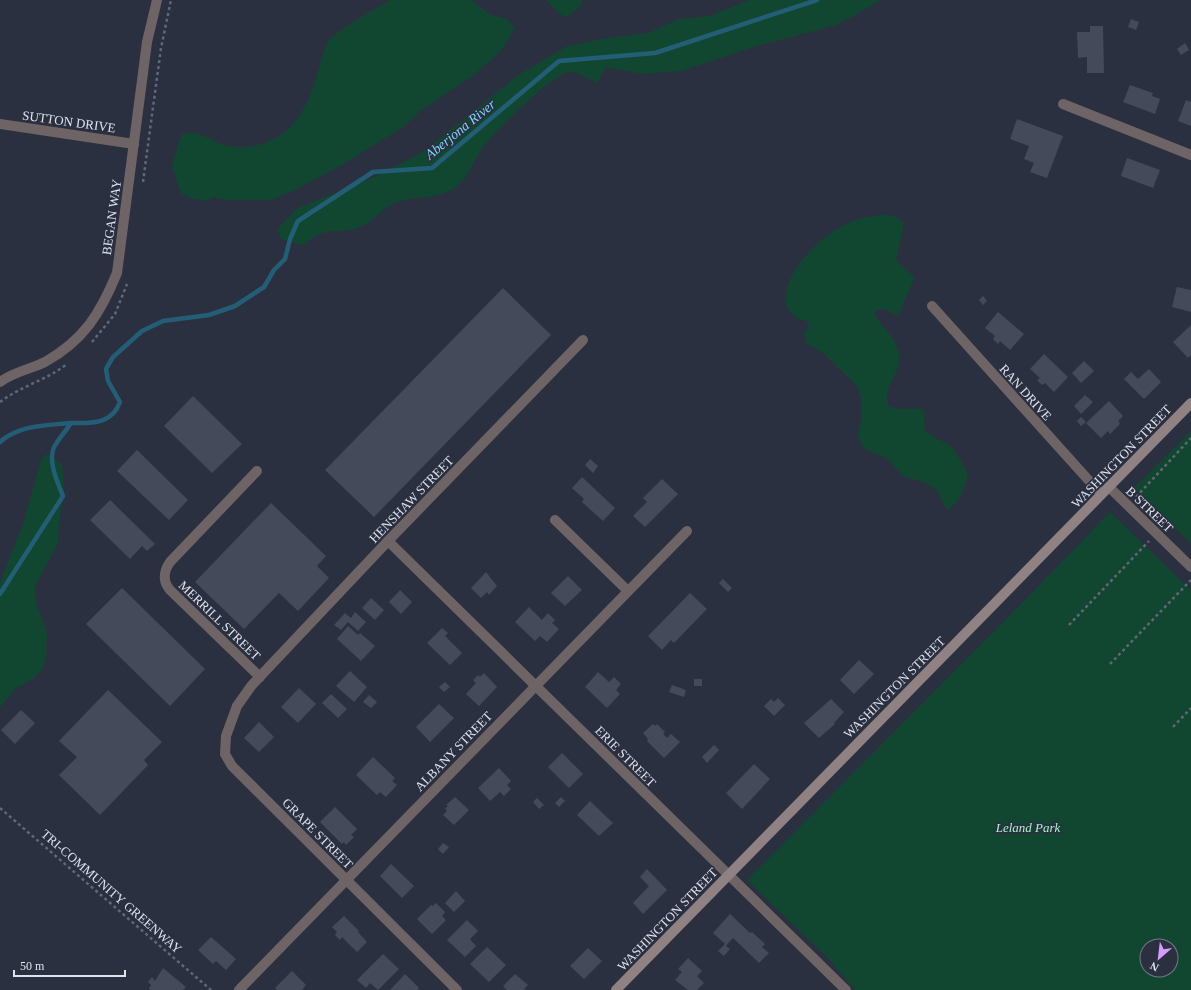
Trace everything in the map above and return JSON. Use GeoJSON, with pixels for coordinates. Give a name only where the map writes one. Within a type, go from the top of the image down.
{"type":"FeatureCollection","features":[{"type":"Feature","properties":{"kind":"main road","name":"WASHINGTON STREET"},"geometry":{"type":"LineString","coordinates":[[616,990],[1191,403]]}},
{"type":"Feature","properties":{"kind":"street","name":"BEGAN WAY"},"geometry":{"type":"LineString","coordinates":[[0,382],[45,362],[80,337],[105,303],[117,273],[147,42],[157,0]]}},
{"type":"Feature","properties":{"kind":"street"},"geometry":{"type":"LineString","coordinates":[[1063,104],[1191,155]]}},
{"type":"Feature","properties":{"kind":"street","name":"SUTTON DRIVE"},"geometry":{"type":"LineString","coordinates":[[0,124],[134,144]]}},
{"type":"Feature","properties":{"kind":"street","name":"RAN DRIVE"},"geometry":{"type":"LineString","coordinates":[[932,306],[1105,491]]}},
{"type":"Feature","properties":{"kind":"street","name":"HENSHAW STREET"},"geometry":{"type":"LineString","coordinates":[[260,677],[388,541],[583,340]]}},
{"type":"Feature","properties":{"kind":"street","name":"MERRILL STREET"},"geometry":{"type":"LineString","coordinates":[[256,471],[170,562],[164,576],[166,584],[170,590],[260,677]]}},
{"type":"Feature","properties":{"kind":"street","name":"B STREET"},"geometry":{"type":"LineString","coordinates":[[1105,491],[1127,506],[1191,567]]}},
{"type":"Feature","properties":{"kind":"street"},"geometry":{"type":"LineString","coordinates":[[555,520],[628,592]]}},
{"type":"Feature","properties":{"kind":"street","name":"ALBANY STREET"},"geometry":{"type":"LineString","coordinates":[[239,990],[687,530]]}},
{"type":"Feature","properties":{"kind":"street","name":"ERIE STREET"},"geometry":{"type":"LineString","coordinates":[[388,541],[846,990]]}},
{"type":"Feature","properties":{"kind":"street","name":"GRAPE STREET"},"geometry":{"type":"LineString","coordinates":[[260,677],[237,706],[230,722],[224,744],[226,758],[238,772],[457,990]]}},
{"type":"Feature","properties":{"kind":"path"},"geometry":{"type":"LineString","coordinates":[[1127,506],[1191,438]]}},
{"type":"Feature","properties":{"kind":"path"},"geometry":{"type":"LineString","coordinates":[[1069,625],[1156,533]]}},
{"type":"Feature","properties":{"kind":"path"},"geometry":{"type":"LineString","coordinates":[[1110,664],[1191,580]]}},
{"type":"Feature","properties":{"kind":"path"},"geometry":{"type":"LineString","coordinates":[[1173,727],[1191,708]]}},
{"type":"Feature","properties":{"kind":"path","name":"TRI-COMMUNITY GREENWAY"},"geometry":{"type":"LineString","coordinates":[[0,808],[211,990]]}},
{"type":"Feature","properties":{"kind":"green space"},"geometry":{"type":"Polygon","coordinates":[[[391,0],[471,0],[489,14],[506,19],[515,27],[498,54],[476,73],[419,112],[406,125],[342,165],[293,191],[271,200],[226,200],[214,197],[207,201],[190,198],[181,193],[172,166],[181,135],[186,133],[196,133],[221,144],[245,147],[268,142],[282,134],[290,128],[307,103],[328,41],[348,26],[391,0]]]}},
{"type":"Feature","properties":{"kind":"green space"},"geometry":{"type":"Polygon","coordinates":[[[545,0],[582,0],[581,6],[567,17],[561,14],[545,0]]]}},
{"type":"Feature","properties":{"kind":"green space"},"geometry":{"type":"Polygon","coordinates":[[[749,0],[881,0],[837,25],[750,48],[681,71],[642,74],[606,67],[597,83],[581,74],[574,72],[561,75],[537,93],[509,118],[481,150],[464,179],[450,191],[443,194],[407,199],[394,203],[360,227],[344,231],[325,232],[303,245],[281,239],[277,229],[298,208],[370,179],[423,152],[517,76],[565,47],[606,38],[649,33],[679,19],[710,16],[749,0]]]}},
{"type":"Feature","properties":{"kind":"green space"},"geometry":{"type":"Polygon","coordinates":[[[889,215],[898,218],[904,223],[896,260],[909,273],[915,276],[898,316],[885,309],[877,310],[874,314],[894,340],[898,350],[899,365],[888,390],[888,406],[896,408],[923,409],[926,432],[952,447],[967,471],[967,479],[961,496],[951,508],[947,510],[937,490],[926,483],[903,476],[886,457],[866,450],[861,445],[858,433],[861,420],[861,398],[857,386],[822,352],[806,343],[804,334],[809,326],[806,320],[797,319],[789,310],[786,299],[787,288],[792,276],[809,253],[828,235],[856,220],[889,215]]]}},
{"type":"Feature","properties":{"kind":"green space"},"geometry":{"type":"Polygon","coordinates":[[[1191,431],[1191,544],[1134,488],[1191,431]]]}},
{"type":"Feature","properties":{"kind":"green space"},"geometry":{"type":"Polygon","coordinates":[[[47,454],[62,464],[64,490],[59,522],[58,543],[35,586],[36,603],[47,632],[46,658],[42,669],[34,678],[15,689],[0,707],[0,583],[23,524],[40,464],[43,457],[47,454]]]}},
{"type":"Feature","properties":{"kind":"green space","name":"Leland Park"},"geometry":{"type":"Polygon","coordinates":[[[1110,512],[1191,590],[1191,990],[855,990],[829,959],[747,880],[1026,599],[1110,512]]]}},
{"type":"Feature","properties":{"kind":"building"},"geometry":{"type":"Polygon","coordinates":[[[1131,19],[1139,22],[1136,30],[1128,27],[1131,19]]]}},
{"type":"Feature","properties":{"kind":"building"},"geometry":{"type":"Polygon","coordinates":[[[1090,26],[1103,26],[1104,73],[1087,73],[1087,57],[1078,58],[1077,32],[1090,32],[1090,26]]]}},
{"type":"Feature","properties":{"kind":"building"},"geometry":{"type":"Polygon","coordinates":[[[1185,43],[1189,50],[1181,55],[1177,49],[1185,43]]]}},
{"type":"Feature","properties":{"kind":"building"},"geometry":{"type":"Polygon","coordinates":[[[1130,85],[1153,93],[1152,96],[1160,99],[1155,114],[1123,102],[1130,85]]]}},
{"type":"Feature","properties":{"kind":"building"},"geometry":{"type":"Polygon","coordinates":[[[1186,100],[1191,102],[1191,126],[1178,121],[1186,100]]]}},
{"type":"Feature","properties":{"kind":"building"},"geometry":{"type":"Polygon","coordinates":[[[1017,119],[1063,136],[1047,178],[1030,172],[1034,163],[1024,159],[1029,146],[1010,139],[1017,119]]]}},
{"type":"Feature","properties":{"kind":"building"},"geometry":{"type":"Polygon","coordinates":[[[1127,158],[1160,170],[1153,188],[1121,176],[1127,158]]]}},
{"type":"Feature","properties":{"kind":"building"},"geometry":{"type":"Polygon","coordinates":[[[1177,287],[1191,290],[1191,312],[1172,307],[1177,287]]]}},
{"type":"Feature","properties":{"kind":"building"},"geometry":{"type":"Polygon","coordinates":[[[503,288],[551,335],[374,517],[325,470],[503,288]]]}},
{"type":"Feature","properties":{"kind":"building"},"geometry":{"type":"Polygon","coordinates":[[[983,296],[987,301],[983,305],[979,300],[983,296]]]}},
{"type":"Feature","properties":{"kind":"building"},"geometry":{"type":"Polygon","coordinates":[[[998,312],[1024,334],[1010,350],[1000,341],[998,344],[993,339],[995,336],[985,328],[998,312]]]}},
{"type":"Feature","properties":{"kind":"building"},"geometry":{"type":"Polygon","coordinates":[[[1191,325],[1191,355],[1188,358],[1173,342],[1191,325]]]}},
{"type":"Feature","properties":{"kind":"building"},"geometry":{"type":"Polygon","coordinates":[[[1044,354],[1068,377],[1054,392],[1045,383],[1042,385],[1037,380],[1040,378],[1030,369],[1044,354]]]}},
{"type":"Feature","properties":{"kind":"building"},"geometry":{"type":"Polygon","coordinates":[[[1084,361],[1094,371],[1081,383],[1072,373],[1084,361]]]}},
{"type":"Feature","properties":{"kind":"building"},"geometry":{"type":"Polygon","coordinates":[[[1149,369],[1161,382],[1144,399],[1124,379],[1131,372],[1138,379],[1149,369]]]}},
{"type":"Feature","properties":{"kind":"building"},"geometry":{"type":"Polygon","coordinates":[[[1085,395],[1093,402],[1081,414],[1074,406],[1085,395]]]}},
{"type":"Feature","properties":{"kind":"building"},"geometry":{"type":"Polygon","coordinates":[[[193,396],[242,444],[212,473],[164,426],[193,396]]]}},
{"type":"Feature","properties":{"kind":"building"},"geometry":{"type":"Polygon","coordinates":[[[1109,401],[1123,416],[1118,421],[1120,423],[1119,425],[1110,434],[1108,431],[1101,438],[1086,423],[1109,401]]]}},
{"type":"Feature","properties":{"kind":"building"},"geometry":{"type":"Polygon","coordinates":[[[1081,417],[1086,422],[1081,426],[1077,421],[1081,417]]]}},
{"type":"Feature","properties":{"kind":"building"},"geometry":{"type":"Polygon","coordinates":[[[137,450],[188,500],[169,520],[117,471],[137,450]]]}},
{"type":"Feature","properties":{"kind":"building"},"geometry":{"type":"Polygon","coordinates":[[[590,459],[598,466],[593,473],[585,465],[590,459]]]}},
{"type":"Feature","properties":{"kind":"building"},"geometry":{"type":"Polygon","coordinates":[[[582,477],[615,508],[603,521],[582,502],[584,499],[572,488],[582,477]]]}},
{"type":"Feature","properties":{"kind":"building"},"geometry":{"type":"Polygon","coordinates":[[[662,479],[678,494],[645,527],[633,516],[647,502],[643,498],[662,479]]]}},
{"type":"Feature","properties":{"kind":"building"},"geometry":{"type":"Polygon","coordinates":[[[110,500],[155,544],[147,551],[142,546],[130,559],[90,520],[110,500]]]}},
{"type":"Feature","properties":{"kind":"building"},"geometry":{"type":"Polygon","coordinates":[[[271,503],[326,556],[317,566],[329,578],[298,611],[279,593],[244,629],[195,582],[271,503]]]}},
{"type":"Feature","properties":{"kind":"building"},"geometry":{"type":"Polygon","coordinates":[[[486,572],[497,586],[489,595],[487,592],[481,598],[471,588],[486,572]]]}},
{"type":"Feature","properties":{"kind":"building"},"geometry":{"type":"Polygon","coordinates":[[[568,576],[582,590],[565,606],[551,593],[568,576]]]}},
{"type":"Feature","properties":{"kind":"building"},"geometry":{"type":"Polygon","coordinates":[[[723,579],[732,588],[728,592],[719,583],[723,579]]]}},
{"type":"Feature","properties":{"kind":"building"},"geometry":{"type":"Polygon","coordinates":[[[122,588],[205,669],[170,706],[86,624],[122,588]]]}},
{"type":"Feature","properties":{"kind":"building"},"geometry":{"type":"Polygon","coordinates":[[[400,590],[412,602],[401,614],[389,602],[400,590]]]}},
{"type":"Feature","properties":{"kind":"building"},"geometry":{"type":"Polygon","coordinates":[[[690,593],[707,609],[674,643],[671,640],[662,650],[648,636],[690,593]]]}},
{"type":"Feature","properties":{"kind":"building"},"geometry":{"type":"Polygon","coordinates":[[[371,598],[384,610],[375,620],[362,608],[371,598]]]}},
{"type":"Feature","properties":{"kind":"building"},"geometry":{"type":"Polygon","coordinates":[[[529,607],[542,620],[548,613],[555,620],[552,623],[559,629],[547,642],[540,636],[535,641],[515,622],[529,607]]]}},
{"type":"Feature","properties":{"kind":"building"},"geometry":{"type":"Polygon","coordinates":[[[355,612],[366,622],[358,631],[348,622],[341,630],[334,625],[345,613],[351,618],[355,612]]]}},
{"type":"Feature","properties":{"kind":"building"},"geometry":{"type":"Polygon","coordinates":[[[348,626],[358,635],[360,633],[375,646],[361,661],[337,639],[348,626]]]}},
{"type":"Feature","properties":{"kind":"building"},"geometry":{"type":"Polygon","coordinates":[[[442,628],[448,633],[445,636],[462,653],[450,665],[427,643],[442,628]]]}},
{"type":"Feature","properties":{"kind":"building"},"geometry":{"type":"Polygon","coordinates":[[[859,660],[874,674],[854,694],[840,680],[859,660]]]}},
{"type":"Feature","properties":{"kind":"building"},"geometry":{"type":"Polygon","coordinates":[[[350,671],[367,687],[354,702],[336,686],[350,671]]]}},
{"type":"Feature","properties":{"kind":"building"},"geometry":{"type":"Polygon","coordinates":[[[598,672],[609,682],[614,677],[621,684],[616,690],[620,694],[607,708],[585,687],[598,672]]]}},
{"type":"Feature","properties":{"kind":"building"},"geometry":{"type":"Polygon","coordinates":[[[484,673],[497,687],[479,706],[466,694],[476,683],[473,680],[478,675],[480,677],[484,673]]]}},
{"type":"Feature","properties":{"kind":"building"},"geometry":{"type":"Polygon","coordinates":[[[694,679],[702,679],[702,686],[694,686],[694,679]]]}},
{"type":"Feature","properties":{"kind":"building"},"geometry":{"type":"Polygon","coordinates":[[[445,682],[450,687],[444,692],[439,687],[445,682]]]}},
{"type":"Feature","properties":{"kind":"building"},"geometry":{"type":"Polygon","coordinates":[[[672,685],[686,690],[684,697],[669,692],[672,685]]]}},
{"type":"Feature","properties":{"kind":"building"},"geometry":{"type":"Polygon","coordinates":[[[299,688],[316,704],[298,723],[281,707],[299,688]]]}},
{"type":"Feature","properties":{"kind":"building"},"geometry":{"type":"Polygon","coordinates":[[[108,690],[162,742],[144,760],[148,765],[100,815],[59,775],[77,757],[59,741],[108,690]]]}},
{"type":"Feature","properties":{"kind":"building"},"geometry":{"type":"Polygon","coordinates":[[[331,694],[347,709],[338,718],[322,703],[331,694]]]}},
{"type":"Feature","properties":{"kind":"building"},"geometry":{"type":"Polygon","coordinates":[[[369,695],[377,702],[371,708],[363,702],[369,695]]]}},
{"type":"Feature","properties":{"kind":"building"},"geometry":{"type":"Polygon","coordinates":[[[778,698],[785,705],[774,716],[764,706],[771,699],[774,702],[778,698]]]}},
{"type":"Feature","properties":{"kind":"building"},"geometry":{"type":"Polygon","coordinates":[[[831,699],[844,712],[834,723],[835,724],[819,738],[804,723],[831,699]]]}},
{"type":"Feature","properties":{"kind":"building"},"geometry":{"type":"Polygon","coordinates":[[[439,704],[454,718],[430,742],[416,727],[439,704]]]}},
{"type":"Feature","properties":{"kind":"building"},"geometry":{"type":"Polygon","coordinates":[[[21,710],[35,723],[15,744],[1,730],[21,710]]]}},
{"type":"Feature","properties":{"kind":"building"},"geometry":{"type":"Polygon","coordinates":[[[259,722],[274,737],[259,752],[244,738],[259,722]]]}},
{"type":"Feature","properties":{"kind":"building"},"geometry":{"type":"Polygon","coordinates":[[[653,724],[655,726],[657,724],[665,732],[663,734],[667,738],[671,734],[680,742],[664,758],[647,741],[648,739],[643,733],[653,724]]]}},
{"type":"Feature","properties":{"kind":"building"},"geometry":{"type":"Polygon","coordinates":[[[714,745],[719,750],[707,763],[702,757],[714,745]]]}},
{"type":"Feature","properties":{"kind":"building"},"geometry":{"type":"Polygon","coordinates":[[[562,753],[583,774],[569,788],[548,767],[562,753]]]}},
{"type":"Feature","properties":{"kind":"building"},"geometry":{"type":"Polygon","coordinates":[[[373,757],[395,778],[392,781],[397,785],[386,797],[380,792],[377,795],[356,775],[373,757]]]}},
{"type":"Feature","properties":{"kind":"building"},"geometry":{"type":"Polygon","coordinates":[[[754,764],[770,779],[742,809],[726,793],[754,764]]]}},
{"type":"Feature","properties":{"kind":"building"},"geometry":{"type":"Polygon","coordinates":[[[499,768],[511,781],[507,785],[511,789],[504,796],[500,792],[490,801],[478,788],[499,768]]]}},
{"type":"Feature","properties":{"kind":"building"},"geometry":{"type":"Polygon","coordinates":[[[455,797],[469,810],[454,825],[443,815],[447,811],[445,809],[448,806],[446,805],[455,797]]]}},
{"type":"Feature","properties":{"kind":"building"},"geometry":{"type":"Polygon","coordinates":[[[561,797],[565,801],[559,807],[555,803],[561,797]]]}},
{"type":"Feature","properties":{"kind":"building"},"geometry":{"type":"Polygon","coordinates":[[[537,798],[544,805],[539,809],[533,802],[537,798]]]}},
{"type":"Feature","properties":{"kind":"building"},"geometry":{"type":"Polygon","coordinates":[[[590,801],[613,823],[599,836],[577,815],[590,801]]]}},
{"type":"Feature","properties":{"kind":"building"},"geometry":{"type":"Polygon","coordinates":[[[335,807],[357,829],[351,835],[354,837],[346,845],[344,842],[342,844],[320,822],[335,807]]]}},
{"type":"Feature","properties":{"kind":"building"},"geometry":{"type":"Polygon","coordinates":[[[443,843],[449,847],[443,854],[438,849],[443,843]]]}},
{"type":"Feature","properties":{"kind":"building"},"geometry":{"type":"Polygon","coordinates":[[[391,864],[414,886],[402,898],[380,876],[391,864]]]}},
{"type":"Feature","properties":{"kind":"building"},"geometry":{"type":"Polygon","coordinates":[[[647,869],[667,890],[643,914],[633,903],[649,886],[640,877],[647,869]]]}},
{"type":"Feature","properties":{"kind":"building"},"geometry":{"type":"Polygon","coordinates":[[[456,891],[465,901],[454,912],[445,903],[456,891]]]}},
{"type":"Feature","properties":{"kind":"building"},"geometry":{"type":"Polygon","coordinates":[[[436,903],[445,912],[442,916],[446,920],[432,934],[417,919],[431,905],[433,906],[436,903]]]}},
{"type":"Feature","properties":{"kind":"building"},"geometry":{"type":"Polygon","coordinates":[[[730,914],[750,933],[752,932],[765,944],[762,947],[769,953],[759,963],[733,938],[726,946],[730,949],[724,956],[718,951],[725,944],[713,933],[730,914]]]}},
{"type":"Feature","properties":{"kind":"building"},"geometry":{"type":"Polygon","coordinates":[[[344,916],[359,931],[358,932],[367,942],[357,952],[342,937],[340,940],[335,935],[337,932],[332,927],[344,916]]]}},
{"type":"Feature","properties":{"kind":"building"},"geometry":{"type":"Polygon","coordinates":[[[467,920],[478,931],[470,939],[476,946],[465,957],[447,940],[467,920]]]}},
{"type":"Feature","properties":{"kind":"building"},"geometry":{"type":"Polygon","coordinates":[[[211,937],[236,959],[226,970],[216,961],[213,964],[198,950],[211,937]]]}},
{"type":"Feature","properties":{"kind":"building"},"geometry":{"type":"Polygon","coordinates":[[[487,947],[506,965],[489,982],[470,964],[487,947]]]}},
{"type":"Feature","properties":{"kind":"building"},"geometry":{"type":"Polygon","coordinates":[[[588,948],[602,961],[584,979],[570,966],[588,948]]]}},
{"type":"Feature","properties":{"kind":"building"},"geometry":{"type":"Polygon","coordinates":[[[383,954],[399,969],[378,990],[370,983],[366,988],[357,980],[383,954]]]}},
{"type":"Feature","properties":{"kind":"building"},"geometry":{"type":"Polygon","coordinates":[[[688,958],[702,971],[697,976],[704,983],[697,990],[688,990],[675,980],[682,972],[678,969],[688,958]]]}},
{"type":"Feature","properties":{"kind":"building"},"geometry":{"type":"Polygon","coordinates":[[[163,968],[186,987],[183,990],[151,990],[149,988],[151,985],[148,982],[152,977],[155,981],[163,968]]]}},
{"type":"Feature","properties":{"kind":"building"},"geometry":{"type":"Polygon","coordinates":[[[292,971],[306,985],[302,990],[277,990],[275,988],[292,971]]]}},
{"type":"Feature","properties":{"kind":"building"},"geometry":{"type":"Polygon","coordinates":[[[405,974],[419,988],[418,990],[390,990],[405,974]]]}},
{"type":"Feature","properties":{"kind":"building"},"geometry":{"type":"Polygon","coordinates":[[[515,974],[528,985],[524,989],[526,990],[507,990],[503,986],[515,974]]]}},
{"type":"Feature","properties":{"kind":"waterway","name":"Aberjona River"},"geometry":{"type":"LineString","coordinates":[[0,594],[63,496],[52,462],[53,449],[71,423],[100,421],[112,415],[116,410],[120,402],[108,381],[106,369],[113,357],[142,331],[163,321],[209,315],[235,306],[264,287],[274,270],[285,259],[290,239],[298,221],[373,172],[432,168],[559,61],[655,53],[817,0]]}},
{"type":"Feature","properties":{"kind":"waterway"},"geometry":{"type":"LineString","coordinates":[[0,442],[7,436],[24,429],[43,425],[71,423]]}}]}
